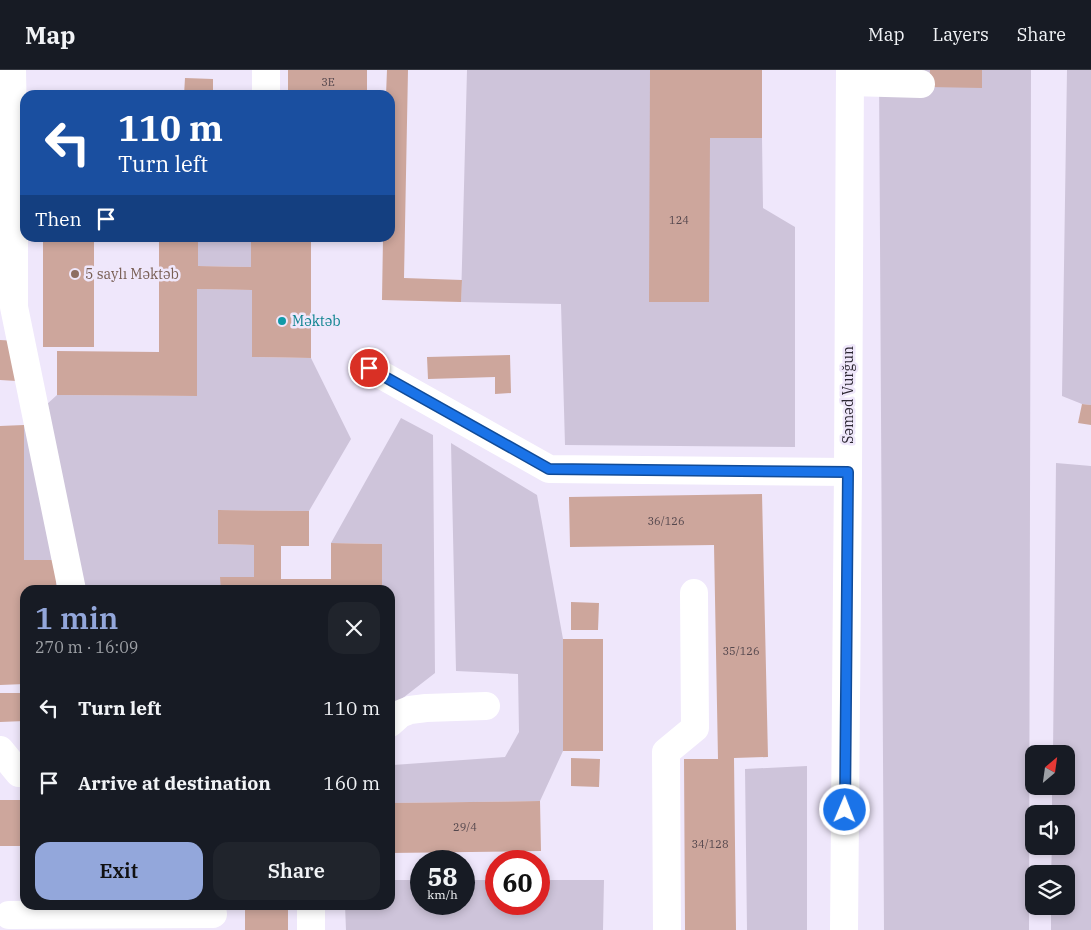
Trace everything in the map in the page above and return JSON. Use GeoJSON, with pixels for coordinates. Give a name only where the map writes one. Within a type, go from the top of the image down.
{"type":"FeatureCollection","features":[{"type":"Feature","properties":{"kind":"main road"},"geometry":{"type":"LineString","coordinates":[[12,70],[7,176],[14,307],[71,585]]}},
{"type":"Feature","properties":{"kind":"main road"},"geometry":{"type":"LineString","coordinates":[[266,70],[266,90]]}},
{"type":"Feature","properties":{"kind":"main road"},"geometry":{"type":"LineString","coordinates":[[850,76],[921,84]]}},
{"type":"Feature","properties":{"kind":"main road","name":"Səməd Vurğun"},"geometry":{"type":"LineString","coordinates":[[844,930],[850,76]]}},
{"type":"Feature","properties":{"kind":"main road"},"geometry":{"type":"LineString","coordinates":[[369,368],[549,469],[848,472]]}},
{"type":"Feature","properties":{"kind":"main road"},"geometry":{"type":"LineString","coordinates":[[667,930],[666,752],[695,728],[694,593]]}},
{"type":"Feature","properties":{"kind":"main road"},"geometry":{"type":"LineString","coordinates":[[395,718],[410,710],[486,706]]}},
{"type":"Feature","properties":{"kind":"main road"},"geometry":{"type":"LineString","coordinates":[[0,750],[20,773]]}},
{"type":"Feature","properties":{"kind":"main road"},"geometry":{"type":"LineString","coordinates":[[311,910],[311,930]]}},
{"type":"Feature","properties":{"kind":"main road"},"geometry":{"type":"LineString","coordinates":[[9,915],[213,916]]}},
{"type":"Feature","properties":{"kind":"shaded area"},"geometry":{"type":"Polygon","coordinates":[[[467,70],[650,70],[710,138],[762,138],[763,208],[795,227],[795,447],[565,445],[561,304],[461,302],[467,70]]]}},
{"type":"Feature","properties":{"kind":"shaded area"},"geometry":{"type":"Polygon","coordinates":[[[879,70],[1031,70],[1029,745],[1025,745],[1025,795],[1029,795],[1029,805],[1025,805],[1025,855],[1029,855],[1029,865],[1025,865],[1025,915],[1029,915],[1029,930],[884,930],[879,70]]]}},
{"type":"Feature","properties":{"kind":"shaded area"},"geometry":{"type":"Polygon","coordinates":[[[1067,70],[1091,70],[1091,405],[1082,404],[1062,396],[1067,70]]]}},
{"type":"Feature","properties":{"kind":"shaded area"},"geometry":{"type":"Polygon","coordinates":[[[198,242],[251,242],[251,267],[198,266],[198,242]]]}},
{"type":"Feature","properties":{"kind":"shaded area"},"geometry":{"type":"Polygon","coordinates":[[[197,289],[252,290],[252,357],[311,358],[351,439],[309,511],[218,510],[219,544],[254,545],[254,577],[221,577],[221,585],[56,585],[56,560],[24,560],[24,425],[57,395],[196,396],[197,289]]]}},
{"type":"Feature","properties":{"kind":"shaded area"},"geometry":{"type":"Polygon","coordinates":[[[401,418],[433,435],[435,673],[395,704],[395,585],[382,585],[382,544],[331,543],[401,418]]]}},
{"type":"Feature","properties":{"kind":"shaded area"},"geometry":{"type":"Polygon","coordinates":[[[451,443],[537,495],[563,639],[563,751],[540,801],[395,803],[395,765],[505,757],[519,732],[518,674],[456,671],[451,443]]]}},
{"type":"Feature","properties":{"kind":"shaded area"},"geometry":{"type":"Polygon","coordinates":[[[1056,463],[1091,466],[1091,930],[1051,930],[1051,915],[1075,915],[1075,865],[1051,865],[1052,855],[1075,855],[1075,805],[1052,805],[1052,795],[1075,795],[1075,745],[1053,745],[1056,463]]]}},
{"type":"Feature","properties":{"kind":"shaded area"},"geometry":{"type":"Polygon","coordinates":[[[807,766],[807,930],[747,930],[745,769],[807,766]]]}},
{"type":"Feature","properties":{"kind":"shaded area"},"geometry":{"type":"Polygon","coordinates":[[[395,880],[410,880],[410,915],[475,915],[475,880],[485,880],[485,915],[550,915],[550,880],[604,880],[603,930],[346,930],[345,910],[395,910],[395,880]]]}},
{"type":"Feature","properties":{"kind":"building"},"geometry":{"type":"Polygon","coordinates":[[[288,70],[367,70],[367,90],[288,90],[288,70]]]}},
{"type":"Feature","properties":{"kind":"building"},"geometry":{"type":"Polygon","coordinates":[[[387,70],[408,70],[404,278],[462,280],[461,302],[382,300],[383,242],[395,242],[395,90],[386,90],[387,70]]]}},
{"type":"Feature","properties":{"kind":"building"},"geometry":{"type":"Polygon","coordinates":[[[650,70],[762,70],[762,138],[710,138],[709,302],[649,302],[650,70]]]}},
{"type":"Feature","properties":{"kind":"building"},"geometry":{"type":"Polygon","coordinates":[[[930,70],[982,70],[982,88],[929,87],[930,70]]]}},
{"type":"Feature","properties":{"kind":"building"},"geometry":{"type":"Polygon","coordinates":[[[185,78],[213,79],[213,90],[184,90],[185,78]]]}},
{"type":"Feature","properties":{"kind":"building"},"geometry":{"type":"Polygon","coordinates":[[[43,242],[94,242],[94,347],[43,347],[43,242]]]}},
{"type":"Feature","properties":{"kind":"building","name":"Məktəb"},"geometry":{"type":"Polygon","coordinates":[[[159,242],[198,242],[198,266],[251,267],[251,242],[311,242],[311,358],[252,357],[252,290],[197,289],[197,396],[57,395],[57,351],[159,352],[159,242]]]}},
{"type":"Feature","properties":{"kind":"building"},"geometry":{"type":"Polygon","coordinates":[[[0,340],[18,341],[17,381],[0,380],[0,340]]]}},
{"type":"Feature","properties":{"kind":"building"},"geometry":{"type":"Polygon","coordinates":[[[510,355],[511,393],[495,394],[495,377],[428,379],[427,357],[510,355]]]}},
{"type":"Feature","properties":{"kind":"building"},"geometry":{"type":"Polygon","coordinates":[[[1082,404],[1091,405],[1091,425],[1078,423],[1082,404]]]}},
{"type":"Feature","properties":{"kind":"building"},"geometry":{"type":"Polygon","coordinates":[[[24,425],[24,560],[56,560],[56,585],[20,585],[20,684],[0,685],[0,426],[24,425]]]}},
{"type":"Feature","properties":{"kind":"building"},"geometry":{"type":"Polygon","coordinates":[[[762,494],[768,757],[734,758],[736,930],[685,930],[684,759],[718,759],[714,545],[570,547],[569,497],[762,494]]]}},
{"type":"Feature","properties":{"kind":"building"},"geometry":{"type":"Polygon","coordinates":[[[218,510],[309,511],[309,546],[281,546],[281,579],[331,579],[331,543],[382,544],[382,585],[221,585],[220,577],[254,577],[254,545],[218,544],[218,510]]]}},
{"type":"Feature","properties":{"kind":"building"},"geometry":{"type":"Polygon","coordinates":[[[571,602],[599,603],[598,630],[571,630],[571,602]]]}},
{"type":"Feature","properties":{"kind":"building"},"geometry":{"type":"Polygon","coordinates":[[[563,639],[603,639],[603,751],[563,751],[563,639]]]}},
{"type":"Feature","properties":{"kind":"building"},"geometry":{"type":"Polygon","coordinates":[[[0,693],[20,693],[20,721],[0,722],[0,693]]]}},
{"type":"Feature","properties":{"kind":"building"},"geometry":{"type":"Polygon","coordinates":[[[571,758],[600,759],[599,787],[571,786],[571,758]]]}},
{"type":"Feature","properties":{"kind":"building"},"geometry":{"type":"Polygon","coordinates":[[[0,800],[20,800],[20,846],[0,846],[0,800]]]}},
{"type":"Feature","properties":{"kind":"building"},"geometry":{"type":"Polygon","coordinates":[[[540,801],[541,850],[485,850],[485,852],[475,852],[475,850],[410,850],[410,853],[395,853],[395,803],[540,801]]]}},
{"type":"Feature","properties":{"kind":"building"},"geometry":{"type":"Polygon","coordinates":[[[245,910],[288,910],[288,930],[245,930],[245,910]]]}},
{"type":"Feature","properties":{"kind":"place","name":"5 saylı Məktəb"},"geometry":{"type":"Point","coordinates":[75,274]}},
{"type":"Feature","properties":{"kind":"place","name":"Məktəb"},"geometry":{"type":"Point","coordinates":[282,321]}},
{"type":"Feature","properties":{"kind":"route"},"geometry":{"type":"LineString","coordinates":[[369,368],[549,469],[848,472],[845,810]]}}]}
